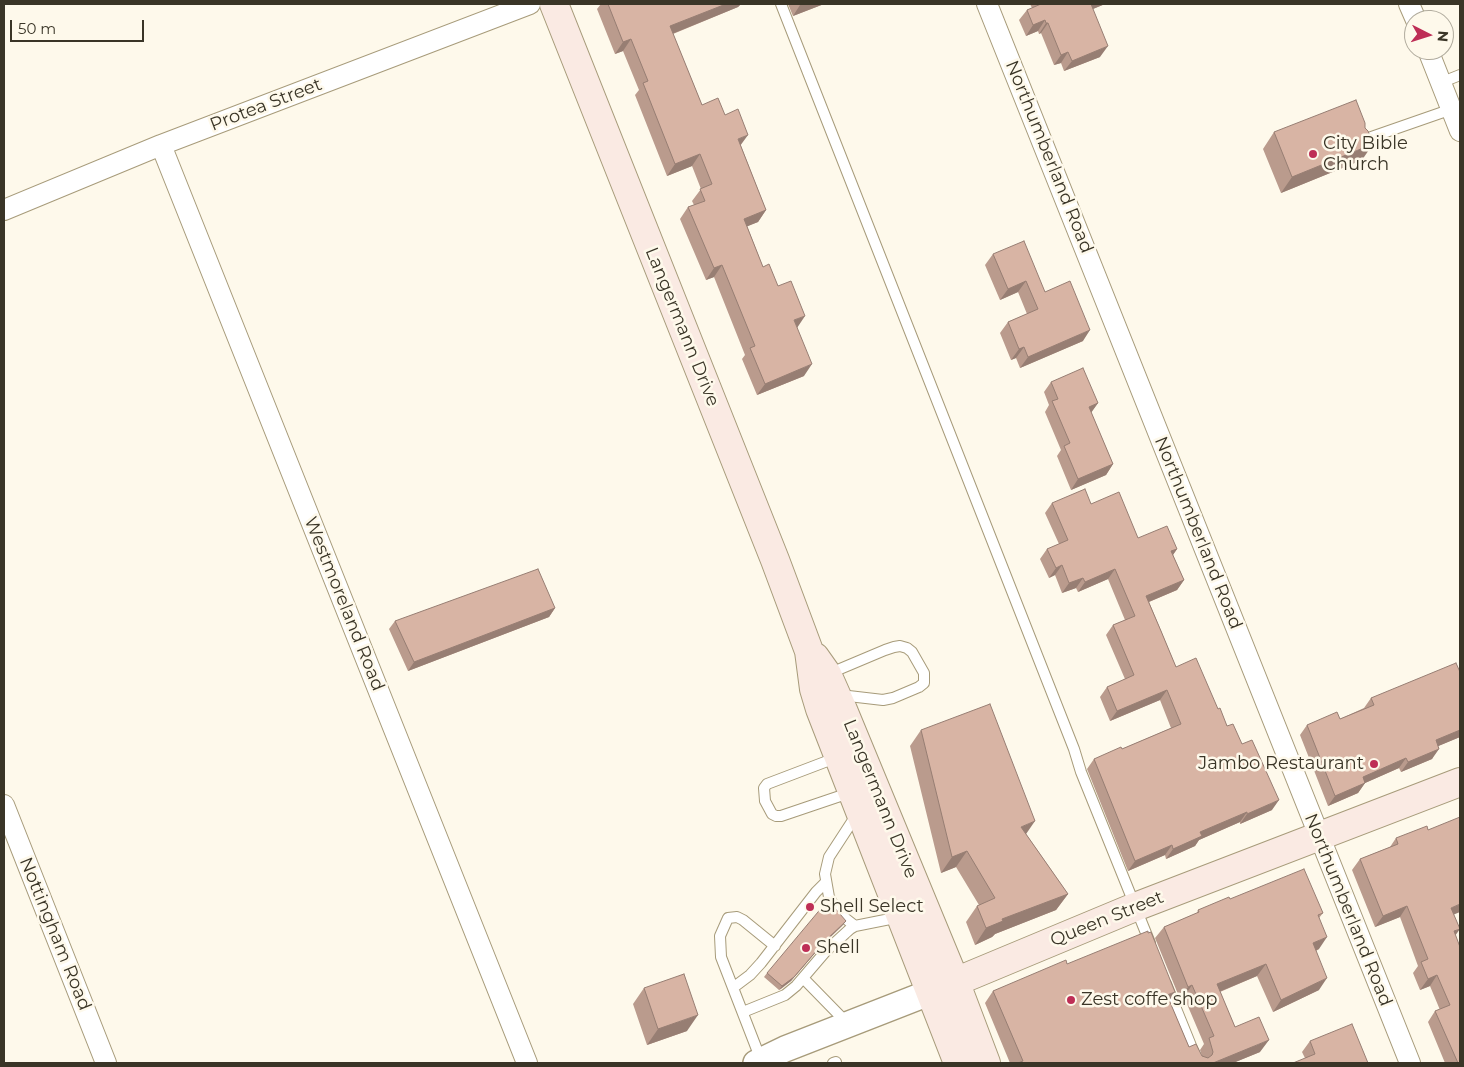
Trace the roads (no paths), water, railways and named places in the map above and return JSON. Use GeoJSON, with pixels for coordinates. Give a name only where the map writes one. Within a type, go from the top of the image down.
{"type":"FeatureCollection","features":[{"type":"Feature","properties":{"kind":"main road","name":"Langermann Drive"},"geometry":{"type":"LineString","coordinates":[[554,4],[775,560],[809,651],[814,689],[820,709],[902,917],[986,1063]]}},
{"type":"Feature","properties":{"kind":"main road","name":"Langermann Drive"},"geometry":{"type":"LineString","coordinates":[[809,651],[832,684],[943,986],[958,1063]]}},
{"type":"Feature","properties":{"kind":"main road","name":"Queen Street"},"geometry":{"type":"LineString","coordinates":[[943,986],[1135,907],[1460,782]]}},
{"type":"Feature","properties":{"kind":"street","name":"Protea Street"},"geometry":{"type":"LineString","coordinates":[[4,210],[161,145],[530,4]]}},
{"type":"Feature","properties":{"kind":"street","name":"Northumberland Road"},"geometry":{"type":"LineString","coordinates":[[987,4],[1410,1063]]}},
{"type":"Feature","properties":{"kind":"street"},"geometry":{"type":"LineString","coordinates":[[1432,60],[1460,131]]}},
{"type":"Feature","properties":{"kind":"street","name":"Westmoreland Road"},"geometry":{"type":"LineString","coordinates":[[161,145],[527,1063]]}},
{"type":"Feature","properties":{"kind":"street","name":"Nottingham Road"},"geometry":{"type":"LineString","coordinates":[[4,805],[106,1063]]}},
{"type":"Feature","properties":{"kind":"street","name":"Queen Street"},"geometry":{"type":"LineString","coordinates":[[759,1062],[785,1049],[943,986]]}},
{"type":"Feature","properties":{"kind":"lane"},"geometry":{"type":"LineString","coordinates":[[781,4],[1154,953]]}},
{"type":"Feature","properties":{"kind":"lane"},"geometry":{"type":"LineString","coordinates":[[1440,83],[1460,76]]}},
{"type":"Feature","properties":{"kind":"lane"},"geometry":{"type":"LineString","coordinates":[[1360,142],[1452,109]]}},
{"type":"Feature","properties":{"kind":"lane"},"geometry":{"type":"LineString","coordinates":[[900,646],[912,652],[924,673],[924,683],[918,687],[893,698],[883,700],[868,699],[832,684],[884,650],[900,646]]}},
{"type":"Feature","properties":{"kind":"lane"},"geometry":{"type":"LineString","coordinates":[[838,757],[767,784],[764,788],[765,802],[772,814],[776,816],[856,802]]}},
{"type":"Feature","properties":{"kind":"lane"},"geometry":{"type":"LineString","coordinates":[[855,926],[833,904],[825,874],[828,857],[856,802]]}},
{"type":"Feature","properties":{"kind":"lane"},"geometry":{"type":"LineString","coordinates":[[734,987],[750,975],[826,882]]}},
{"type":"Feature","properties":{"kind":"lane"},"geometry":{"type":"LineString","coordinates":[[759,1062],[744,1012],[722,957],[719,943],[721,932],[728,918],[737,917],[774,946]]}},
{"type":"Feature","properties":{"kind":"lane"},"geometry":{"type":"LineString","coordinates":[[744,1012],[785,995],[804,979],[826,951],[845,932],[855,926],[902,917]]}},
{"type":"Feature","properties":{"kind":"lane"},"geometry":{"type":"LineString","coordinates":[[1161,972],[1198,1063]]}},
{"type":"Feature","properties":{"kind":"lane"},"geometry":{"type":"LineString","coordinates":[[804,979],[848,1024]]}},
{"type":"Feature","properties":{"kind":"place","name":"City Bible Church"},"geometry":{"type":"Point","coordinates":[1313,154]}},
{"type":"Feature","properties":{"kind":"place","name":"Jambo Restaurant"},"geometry":{"type":"Point","coordinates":[1374,764]}},
{"type":"Feature","properties":{"kind":"place","name":"Shell Select"},"geometry":{"type":"Point","coordinates":[810,907]}},
{"type":"Feature","properties":{"kind":"place","name":"Shell"},"geometry":{"type":"Point","coordinates":[806,948]}},
{"type":"Feature","properties":{"kind":"place","name":"Zest coffe shop"},"geometry":{"type":"Point","coordinates":[1071,1000]}}]}
